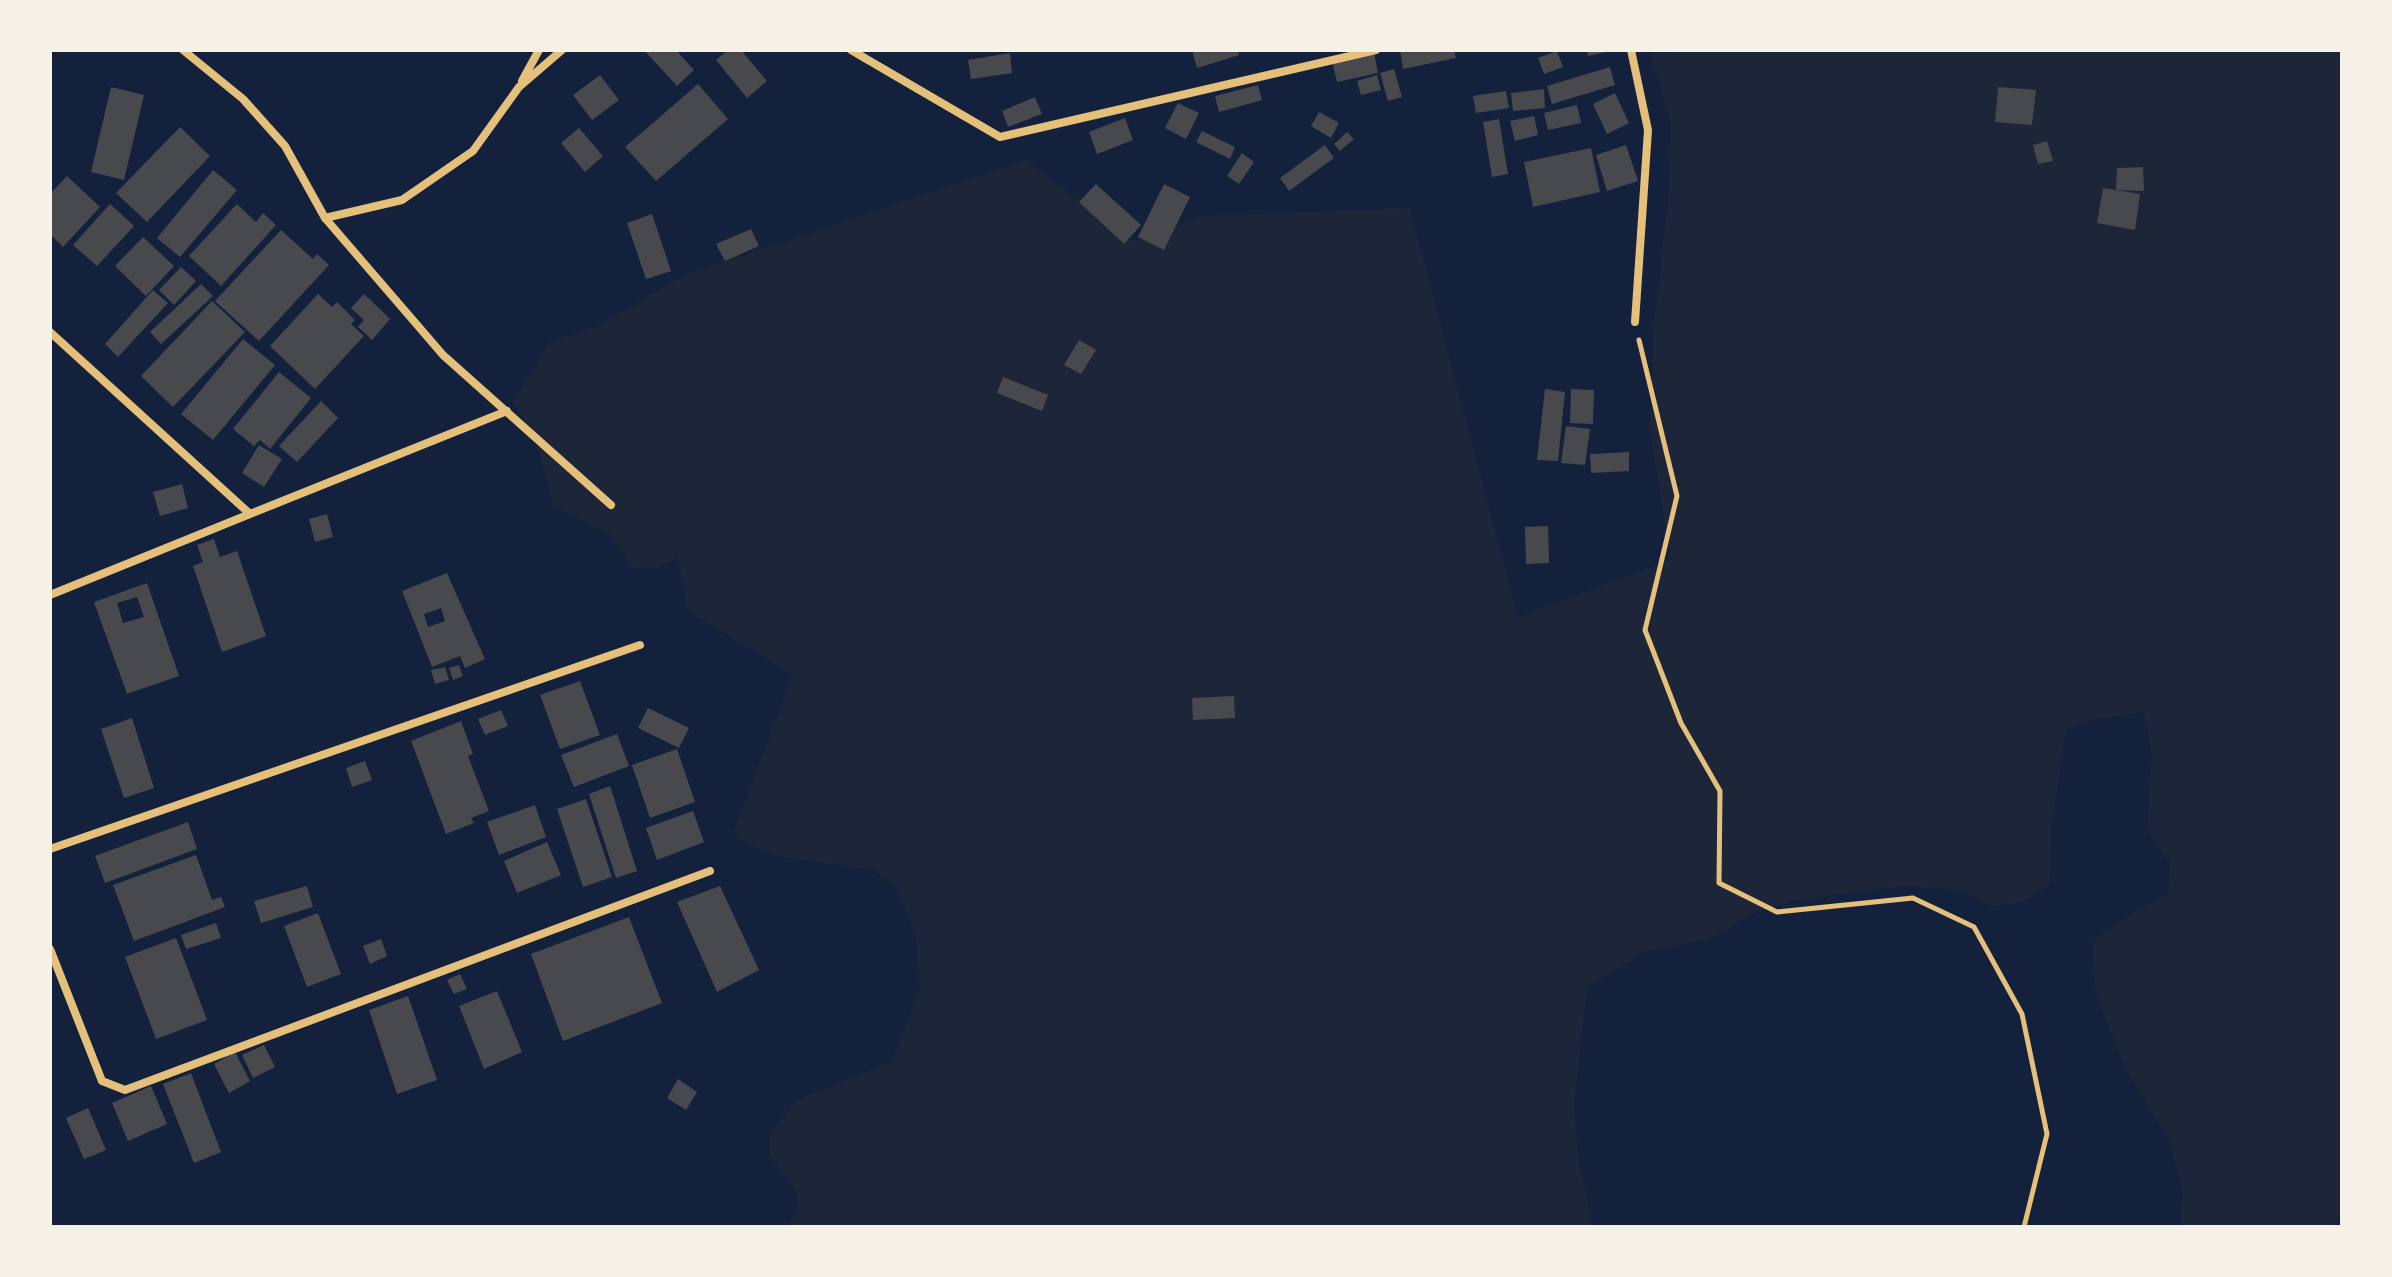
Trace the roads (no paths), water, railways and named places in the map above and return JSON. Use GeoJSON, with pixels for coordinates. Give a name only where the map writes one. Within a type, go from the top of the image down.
{"type":"FeatureCollection","features":[{"type":"Feature","properties":{"kind":"street"},"geometry":{"type":"LineString","coordinates":[[183,50],[243,99],[285,146],[325,218],[443,355],[611,505]]}},
{"type":"Feature","properties":{"kind":"street"},"geometry":{"type":"LineString","coordinates":[[325,218],[402,200],[473,151],[519,87],[539,50]]}},
{"type":"Feature","properties":{"kind":"street"},"geometry":{"type":"LineString","coordinates":[[519,87],[562,50]]}},
{"type":"Feature","properties":{"kind":"street"},"geometry":{"type":"LineString","coordinates":[[851,50],[1000,137],[1376,50]]}},
{"type":"Feature","properties":{"kind":"street"},"geometry":{"type":"LineString","coordinates":[[1631,50],[1648,130],[1635,322]]}},
{"type":"Feature","properties":{"kind":"street"},"geometry":{"type":"LineString","coordinates":[[50,332],[250,514]]}},
{"type":"Feature","properties":{"kind":"street"},"geometry":{"type":"LineString","coordinates":[[50,595],[507,411]]}},
{"type":"Feature","properties":{"kind":"street"},"geometry":{"type":"LineString","coordinates":[[50,849],[640,645]]}},
{"type":"Feature","properties":{"kind":"street"},"geometry":{"type":"LineString","coordinates":[[50,949],[102,1081],[125,1090],[710,871]]}}]}
